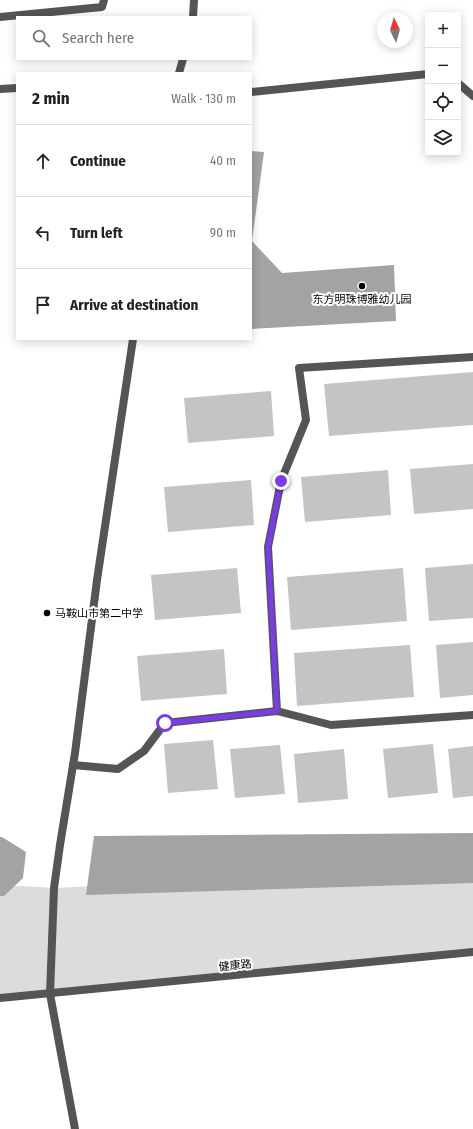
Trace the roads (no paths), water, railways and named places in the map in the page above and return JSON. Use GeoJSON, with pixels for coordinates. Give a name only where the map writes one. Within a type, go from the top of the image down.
{"type":"FeatureCollection","features":[{"type":"Feature","properties":{"kind":"street"},"geometry":{"type":"LineString","coordinates":[[0,17],[102,7],[104,0]]}},
{"type":"Feature","properties":{"kind":"street"},"geometry":{"type":"LineString","coordinates":[[193,16],[194,0]]}},
{"type":"Feature","properties":{"kind":"street"},"geometry":{"type":"LineString","coordinates":[[179,72],[183,60]]}},
{"type":"Feature","properties":{"kind":"street"},"geometry":{"type":"LineString","coordinates":[[252,92],[425,74]]}},
{"type":"Feature","properties":{"kind":"street"},"geometry":{"type":"LineString","coordinates":[[459,84],[473,96]]}},
{"type":"Feature","properties":{"kind":"street"},"geometry":{"type":"LineString","coordinates":[[0,89],[16,88]]}},
{"type":"Feature","properties":{"kind":"street"},"geometry":{"type":"LineString","coordinates":[[75,1129],[50,994],[54,888],[73,764],[97,580],[133,340]]}},
{"type":"Feature","properties":{"kind":"street"},"geometry":{"type":"LineString","coordinates":[[277,711],[268,547],[281,481],[306,420],[299,368],[473,357]]}},
{"type":"Feature","properties":{"kind":"street"},"geometry":{"type":"LineString","coordinates":[[73,764],[118,769],[144,751],[165,723],[277,711],[331,725],[473,715]]}},
{"type":"Feature","properties":{"kind":"street","name":"健康路"},"geometry":{"type":"LineString","coordinates":[[0,998],[473,952]]}},
{"type":"Feature","properties":{"kind":"place","name":"东方明珠博雅幼儿园"},"geometry":{"type":"Point","coordinates":[362,286]}},
{"type":"Feature","properties":{"kind":"place","name":"马鞍山市第二中学"},"geometry":{"type":"Point","coordinates":[47,613]}}]}
